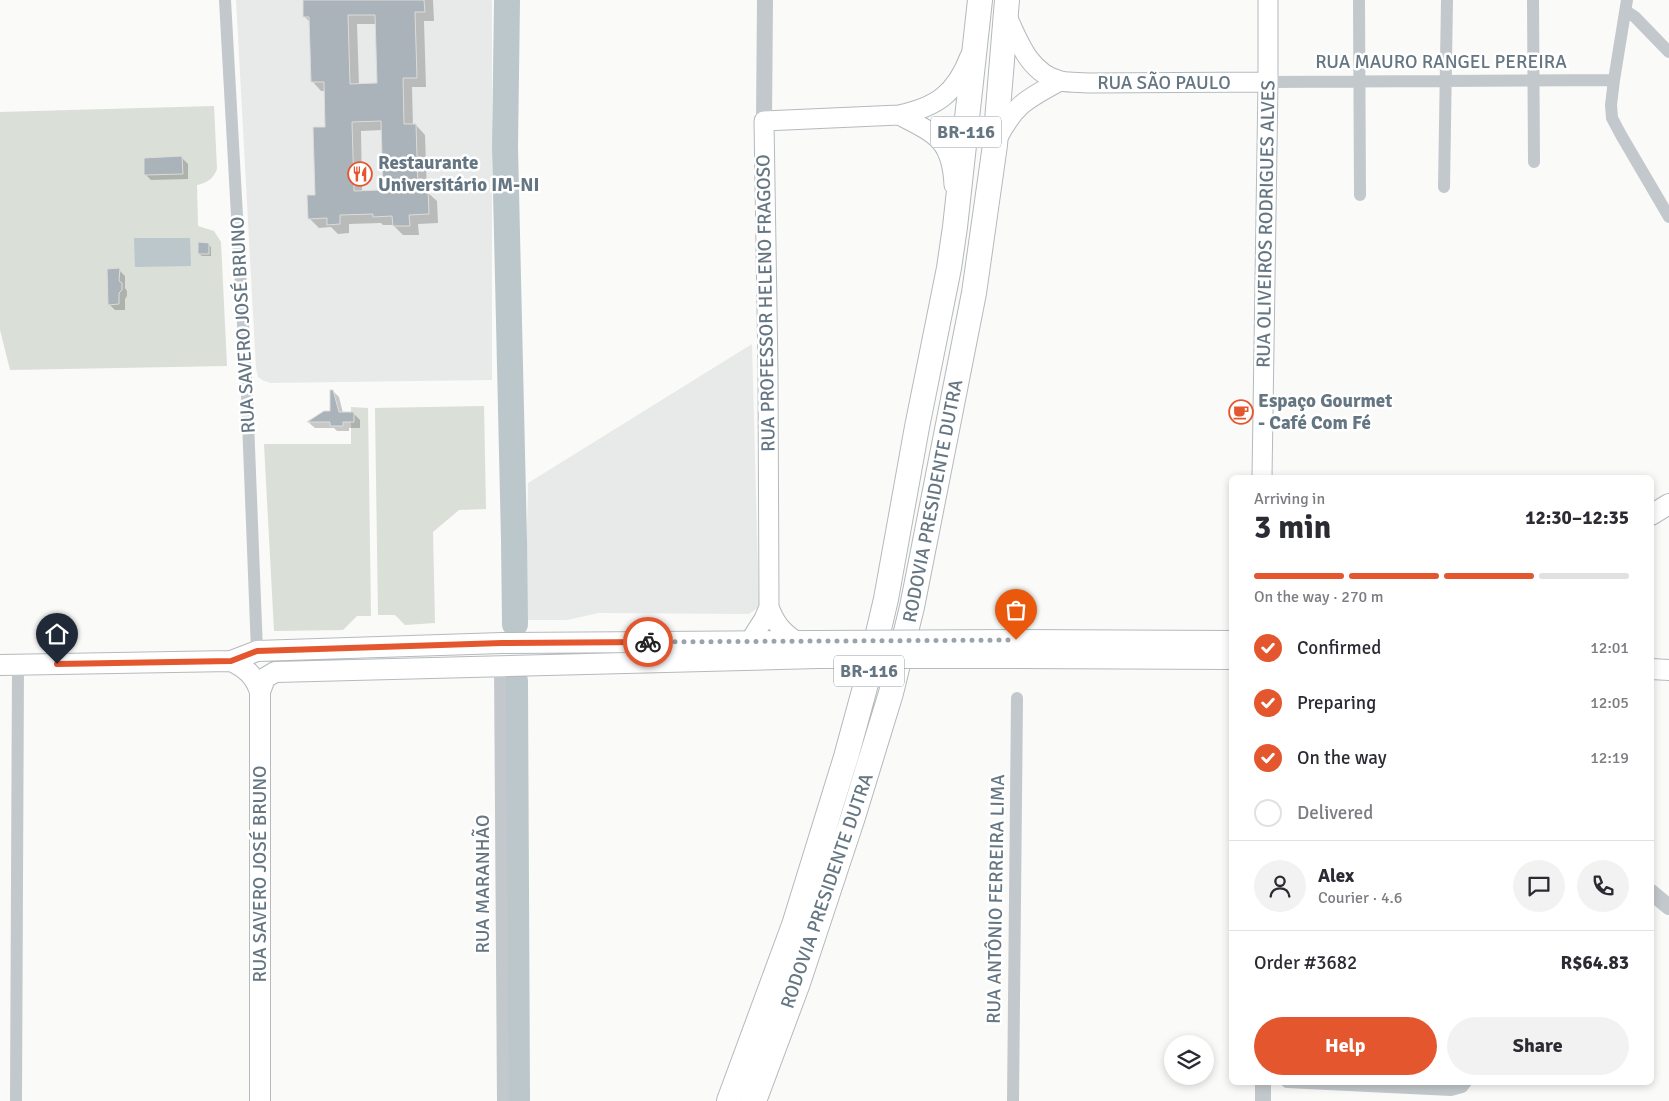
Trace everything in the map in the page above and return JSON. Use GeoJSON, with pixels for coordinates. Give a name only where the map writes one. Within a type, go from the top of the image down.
{"type":"FeatureCollection","features":[{"type":"Feature","properties":{"kind":"highway","name":"RODOVIA PRESIDENTE DUTRA"},"geometry":{"type":"LineString","coordinates":[[729,1101],[794,925],[846,756],[867,680],[886,599],[955,227],[980,0]]}},
{"type":"Feature","properties":{"kind":"highway","name":"RODOVIA PRESIDENTE DUTRA"},"geometry":{"type":"LineString","coordinates":[[754,1101],[798,983],[874,752],[898,665],[922,562],[973,302],[995,145],[1007,7]]}},
{"type":"Feature","properties":{"kind":"main road","name":"RUA OLIVEIROS RODRIGUES ALVES"},"geometry":{"type":"LineString","coordinates":[[1262,475],[1268,0]]}},
{"type":"Feature","properties":{"kind":"main road","name":"RUA SÃO PAULO"},"geometry":{"type":"LineString","coordinates":[[1007,7],[1020,46],[1029,60],[1041,71],[1060,81],[1089,83],[1268,82]]}},
{"type":"Feature","properties":{"kind":"main road"},"geometry":{"type":"LineString","coordinates":[[764,121],[899,115],[933,105],[949,93],[964,70],[977,36]]}},
{"type":"Feature","properties":{"kind":"main road"},"geometry":{"type":"LineString","coordinates":[[995,145],[1008,119],[1016,110],[1032,96],[1060,81]]}},
{"type":"Feature","properties":{"kind":"main road"},"geometry":{"type":"LineString","coordinates":[[899,115],[928,130],[946,148],[953,169],[955,227]]}},
{"type":"Feature","properties":{"kind":"main road","name":"RUA PROFESSOR HELENO FRAGOSO"},"geometry":{"type":"LineString","coordinates":[[764,121],[769,607],[773,619],[784,633],[796,641]]}},
{"type":"Feature","properties":{"kind":"main road"},"geometry":{"type":"LineString","coordinates":[[1654,512],[1669,504]]}},
{"type":"Feature","properties":{"kind":"main road","name":"RUA PROFESSOR HELENO FRAGOSO"},"geometry":{"type":"LineString","coordinates":[[750,641],[764,620],[769,607]]}},
{"type":"Feature","properties":{"kind":"main road"},"geometry":{"type":"LineString","coordinates":[[9,665],[231,661],[257,651],[502,643],[796,641],[817,650]]}},
{"type":"Feature","properties":{"kind":"main road"},"geometry":{"type":"LineString","coordinates":[[260,692],[265,678],[275,672],[500,666],[817,650],[1015,649],[1229,641]]}},
{"type":"Feature","properties":{"kind":"main road"},"geometry":{"type":"LineString","coordinates":[[1015,649],[1229,659]]}},
{"type":"Feature","properties":{"kind":"main road"},"geometry":{"type":"LineString","coordinates":[[231,661],[242,666],[250,673],[260,692]]}},
{"type":"Feature","properties":{"kind":"main road"},"geometry":{"type":"LineString","coordinates":[[1654,669],[1669,670]]}},
{"type":"Feature","properties":{"kind":"main road","name":"RUA SAVERO JOSÉ BRUNO"},"geometry":{"type":"LineString","coordinates":[[260,692],[260,1101]]}},
{"type":"Feature","properties":{"kind":"street","name":"RUA SAVERO JOSÉ BRUNO"},"geometry":{"type":"LineString","coordinates":[[225,0],[246,396],[257,651]]}},
{"type":"Feature","properties":{"kind":"street","name":"RUA PROFESSOR HELENO FRAGOSO"},"geometry":{"type":"LineString","coordinates":[[764,121],[765,0]]}},
{"type":"Feature","properties":{"kind":"street"},"geometry":{"type":"LineString","coordinates":[[1359,0],[1360,195]]}},
{"type":"Feature","properties":{"kind":"street"},"geometry":{"type":"LineString","coordinates":[[1444,187],[1447,0]]}},
{"type":"Feature","properties":{"kind":"street"},"geometry":{"type":"LineString","coordinates":[[1533,0],[1534,162]]}},
{"type":"Feature","properties":{"kind":"street"},"geometry":{"type":"LineString","coordinates":[[1627,5],[1635,17],[1669,52]]}},
{"type":"Feature","properties":{"kind":"street"},"geometry":{"type":"LineString","coordinates":[[1627,5],[1614,80],[1611,105],[1612,118],[1669,217]]}},
{"type":"Feature","properties":{"kind":"street","name":"RUA MAURO RANGEL PEREIRA"},"geometry":{"type":"LineString","coordinates":[[1268,82],[1614,80]]}},
{"type":"Feature","properties":{"kind":"street"},"geometry":{"type":"LineString","coordinates":[[9,665],[16,1101]]}},
{"type":"Feature","properties":{"kind":"street","name":"RUA MARANHÃO"},"geometry":{"type":"LineString","coordinates":[[500,666],[503,1101]]}},
{"type":"Feature","properties":{"kind":"street","name":"RUA ANTÔNIO FERREIRA LIMA"},"geometry":{"type":"LineString","coordinates":[[1012,1101],[1017,698]]}},
{"type":"Feature","properties":{"kind":"street"},"geometry":{"type":"LineString","coordinates":[[1654,894],[1669,907]]}},
{"type":"Feature","properties":{"kind":"street"},"geometry":{"type":"LineString","coordinates":[[1263,1085],[1263,1101]]}},
{"type":"Feature","properties":{"kind":"street"},"geometry":{"type":"LineString","coordinates":[[1348,1085],[1451,1090],[1464,1085]]}},
{"type":"Feature","properties":{"kind":"shaded area"},"geometry":{"type":"Polygon","coordinates":[[[236,0],[492,0],[492,380],[271,383],[258,377],[236,0]]]}},
{"type":"Feature","properties":{"kind":"shaded area"},"geometry":{"type":"Polygon","coordinates":[[[214,106],[217,169],[209,180],[197,185],[198,226],[214,231],[221,242],[227,366],[10,370],[0,330],[0,112],[214,106]]]}},
{"type":"Feature","properties":{"kind":"shaded area"},"geometry":{"type":"Polygon","coordinates":[[[134,238],[190,238],[191,266],[135,267],[134,238]]]}},
{"type":"Feature","properties":{"kind":"shaded area"},"geometry":{"type":"Polygon","coordinates":[[[752,344],[759,607],[749,614],[599,613],[567,620],[525,620],[528,483],[752,344]]]}},
{"type":"Feature","properties":{"kind":"shaded area"},"geometry":{"type":"Polygon","coordinates":[[[484,406],[486,509],[459,510],[433,532],[435,623],[405,625],[395,615],[378,615],[375,408],[484,406]]]}},
{"type":"Feature","properties":{"kind":"shaded area"},"geometry":{"type":"Polygon","coordinates":[[[351,407],[368,408],[371,616],[357,616],[343,630],[274,631],[264,444],[351,444],[351,407]]]}},
{"type":"Feature","properties":{"kind":"building"},"geometry":{"type":"Polygon","coordinates":[[[303,0],[424,0],[425,12],[415,12],[417,78],[403,78],[404,124],[416,124],[418,191],[428,190],[429,214],[409,215],[410,226],[393,226],[392,216],[373,217],[373,214],[340,215],[340,224],[327,225],[327,218],[308,219],[307,195],[315,195],[313,127],[325,127],[324,82],[311,82],[309,17],[303,17],[303,0]],[[348,15],[350,84],[377,83],[375,15],[348,15]],[[381,121],[352,122],[354,191],[383,190],[381,121]]]}},
{"type":"Feature","properties":{"kind":"building"},"geometry":{"type":"Polygon","coordinates":[[[182,156],[183,174],[144,175],[144,158],[182,156]]]}},
{"type":"Feature","properties":{"kind":"building"},"geometry":{"type":"Polygon","coordinates":[[[198,242],[209,243],[209,254],[198,254],[198,242]]]}},
{"type":"Feature","properties":{"kind":"building"},"geometry":{"type":"Polygon","coordinates":[[[120,268],[119,281],[122,283],[122,290],[119,293],[119,304],[108,305],[107,269],[120,268]]]}},
{"type":"Feature","properties":{"kind":"building"},"geometry":{"type":"Polygon","coordinates":[[[330,390],[333,390],[339,412],[354,412],[354,422],[343,422],[343,426],[330,426],[330,422],[307,422],[324,411],[330,411],[330,390]]]}},
{"type":"Feature","properties":{"kind":"waterway"},"geometry":{"type":"LineString","coordinates":[[507,0],[505,147],[515,624]]}},
{"type":"Feature","properties":{"kind":"waterway"},"geometry":{"type":"LineString","coordinates":[[515,681],[517,1101]]}},
{"type":"Feature","properties":{"kind":"way so far"},"geometry":{"type":"LineString","coordinates":[[648,642],[1016,640]]}},
{"type":"Feature","properties":{"kind":"place","name":"Restaurante Universitário IM-NI"},"geometry":{"type":"Point","coordinates":[360,174]}},
{"type":"Feature","properties":{"kind":"place","name":"Espaço Gourmet - Café Com Fé"},"geometry":{"type":"Point","coordinates":[1241,412]}},
{"type":"Feature","properties":{"kind":"route"},"geometry":{"type":"LineString","coordinates":[[57,664],[231,661],[257,651],[502,643],[648,642]]}}]}
